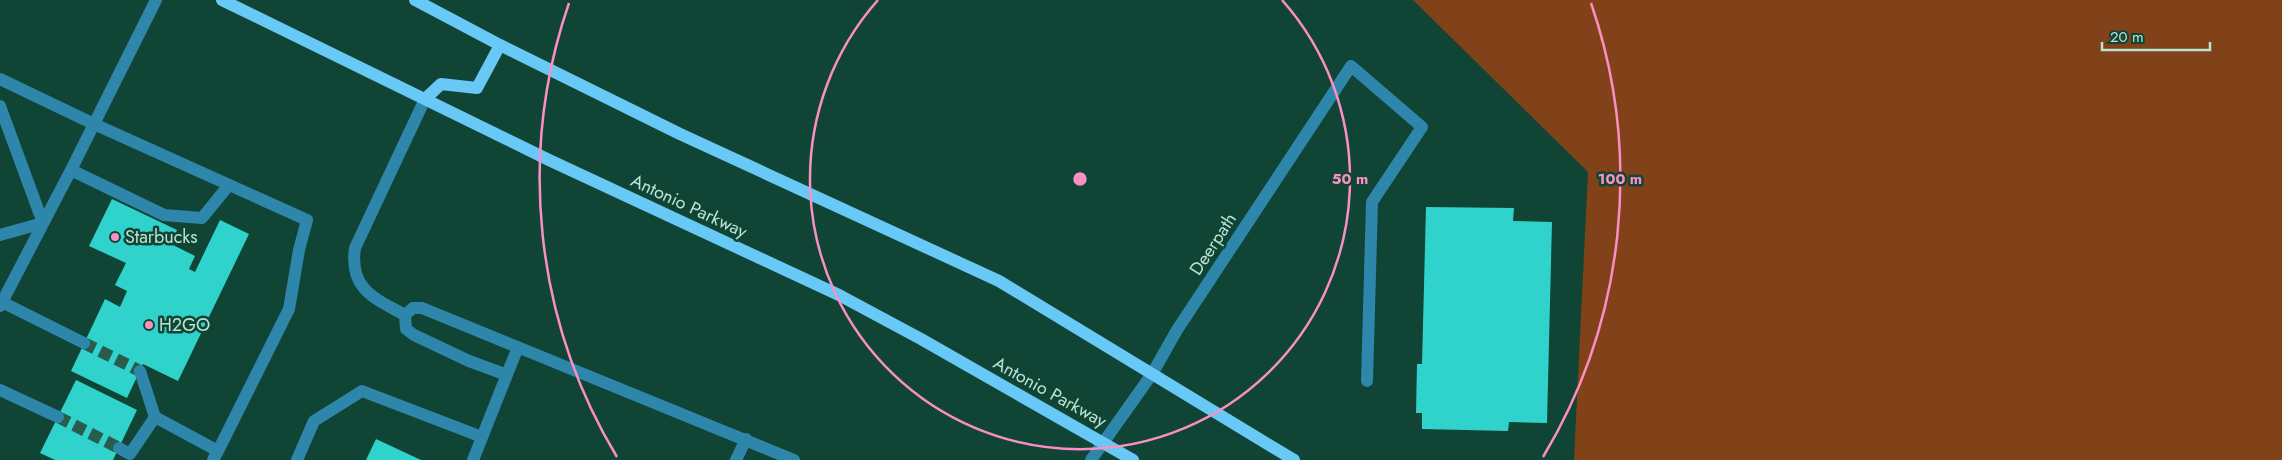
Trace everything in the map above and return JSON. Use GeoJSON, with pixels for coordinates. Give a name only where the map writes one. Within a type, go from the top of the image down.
{"type":"FeatureCollection","features":[{"type":"Feature","properties":{"kind":"main road","name":"Antonio Parkway"},"geometry":{"type":"LineString","coordinates":[[222,0],[549,160],[839,295],[1133,460]]}},
{"type":"Feature","properties":{"kind":"main road"},"geometry":{"type":"LineString","coordinates":[[414,0],[680,134],[999,281],[1294,460]]}},
{"type":"Feature","properties":{"kind":"main road"},"geometry":{"type":"LineString","coordinates":[[425,99],[441,84],[477,88],[500,45]]}},
{"type":"Feature","properties":{"kind":"street"},"geometry":{"type":"LineString","coordinates":[[84,343],[1,304],[156,0]]}},
{"type":"Feature","properties":{"kind":"street","name":"Deerpath"},"geometry":{"type":"LineString","coordinates":[[1091,460],[1152,374],[1177,330],[1352,66],[1422,127],[1372,202],[1367,381]]}},
{"type":"Feature","properties":{"kind":"street"},"geometry":{"type":"LineString","coordinates":[[0,79],[94,124],[307,220],[299,250],[289,309],[216,456],[156,417],[140,370]]}},
{"type":"Feature","properties":{"kind":"street"},"geometry":{"type":"LineString","coordinates":[[405,315],[367,294],[353,266],[355,248],[425,99]]}},
{"type":"Feature","properties":{"kind":"street"},"geometry":{"type":"LineString","coordinates":[[0,106],[43,223]]}},
{"type":"Feature","properties":{"kind":"street"},"geometry":{"type":"LineString","coordinates":[[71,170],[164,215],[202,218],[229,185]]}},
{"type":"Feature","properties":{"kind":"street"},"geometry":{"type":"LineString","coordinates":[[0,235],[43,223]]}},
{"type":"Feature","properties":{"kind":"street"},"geometry":{"type":"LineString","coordinates":[[405,315],[413,308],[422,308],[794,460]]}},
{"type":"Feature","properties":{"kind":"street"},"geometry":{"type":"LineString","coordinates":[[405,315],[406,329],[414,335],[470,361],[507,375]]}},
{"type":"Feature","properties":{"kind":"street"},"geometry":{"type":"LineString","coordinates":[[474,460],[518,347]]}},
{"type":"Feature","properties":{"kind":"street"},"geometry":{"type":"LineString","coordinates":[[0,390],[58,417]]}},
{"type":"Feature","properties":{"kind":"street"},"geometry":{"type":"LineString","coordinates":[[298,460],[314,421],[362,391],[482,437]]}},
{"type":"Feature","properties":{"kind":"street"},"geometry":{"type":"LineString","coordinates":[[118,448],[130,454],[156,417]]}},
{"type":"Feature","properties":{"kind":"street"},"geometry":{"type":"LineString","coordinates":[[736,460],[746,439]]}},
{"type":"Feature","properties":{"kind":"shaded area"},"geometry":{"type":"Polygon","coordinates":[[[1413,0],[2282,0],[2282,460],[1574,460],[1588,172],[1413,0]]]}},
{"type":"Feature","properties":{"kind":"building","name":"H2GO"},"geometry":{"type":"Polygon","coordinates":[[[112,199],[177,230],[171,244],[195,256],[189,269],[195,272],[220,220],[249,234],[178,381],[143,364],[127,398],[71,371],[105,299],[120,307],[127,291],[115,285],[126,263],[89,246],[112,199]]]}},
{"type":"Feature","properties":{"kind":"building"},"geometry":{"type":"Polygon","coordinates":[[[1426,207],[1514,208],[1513,221],[1552,222],[1547,423],[1509,422],[1508,431],[1422,429],[1422,413],[1416,413],[1417,364],[1422,364],[1426,207]]]}},
{"type":"Feature","properties":{"kind":"building"},"geometry":{"type":"Polygon","coordinates":[[[76,380],[137,410],[113,460],[55,460],[40,453],[76,380]]]}},
{"type":"Feature","properties":{"kind":"building"},"geometry":{"type":"Polygon","coordinates":[[[376,439],[421,460],[366,460],[376,439]]]}},
{"type":"Feature","properties":{"kind":"tunnel"},"geometry":{"type":"LineString","coordinates":[[84,343],[140,371]]}},
{"type":"Feature","properties":{"kind":"tunnel"},"geometry":{"type":"LineString","coordinates":[[58,417],[119,448]]}},
{"type":"Feature","properties":{"kind":"place","name":"Starbucks"},"geometry":{"type":"Point","coordinates":[115,237]}},
{"type":"Feature","properties":{"kind":"place","name":"H2GO"},"geometry":{"type":"Point","coordinates":[149,325]}}]}
